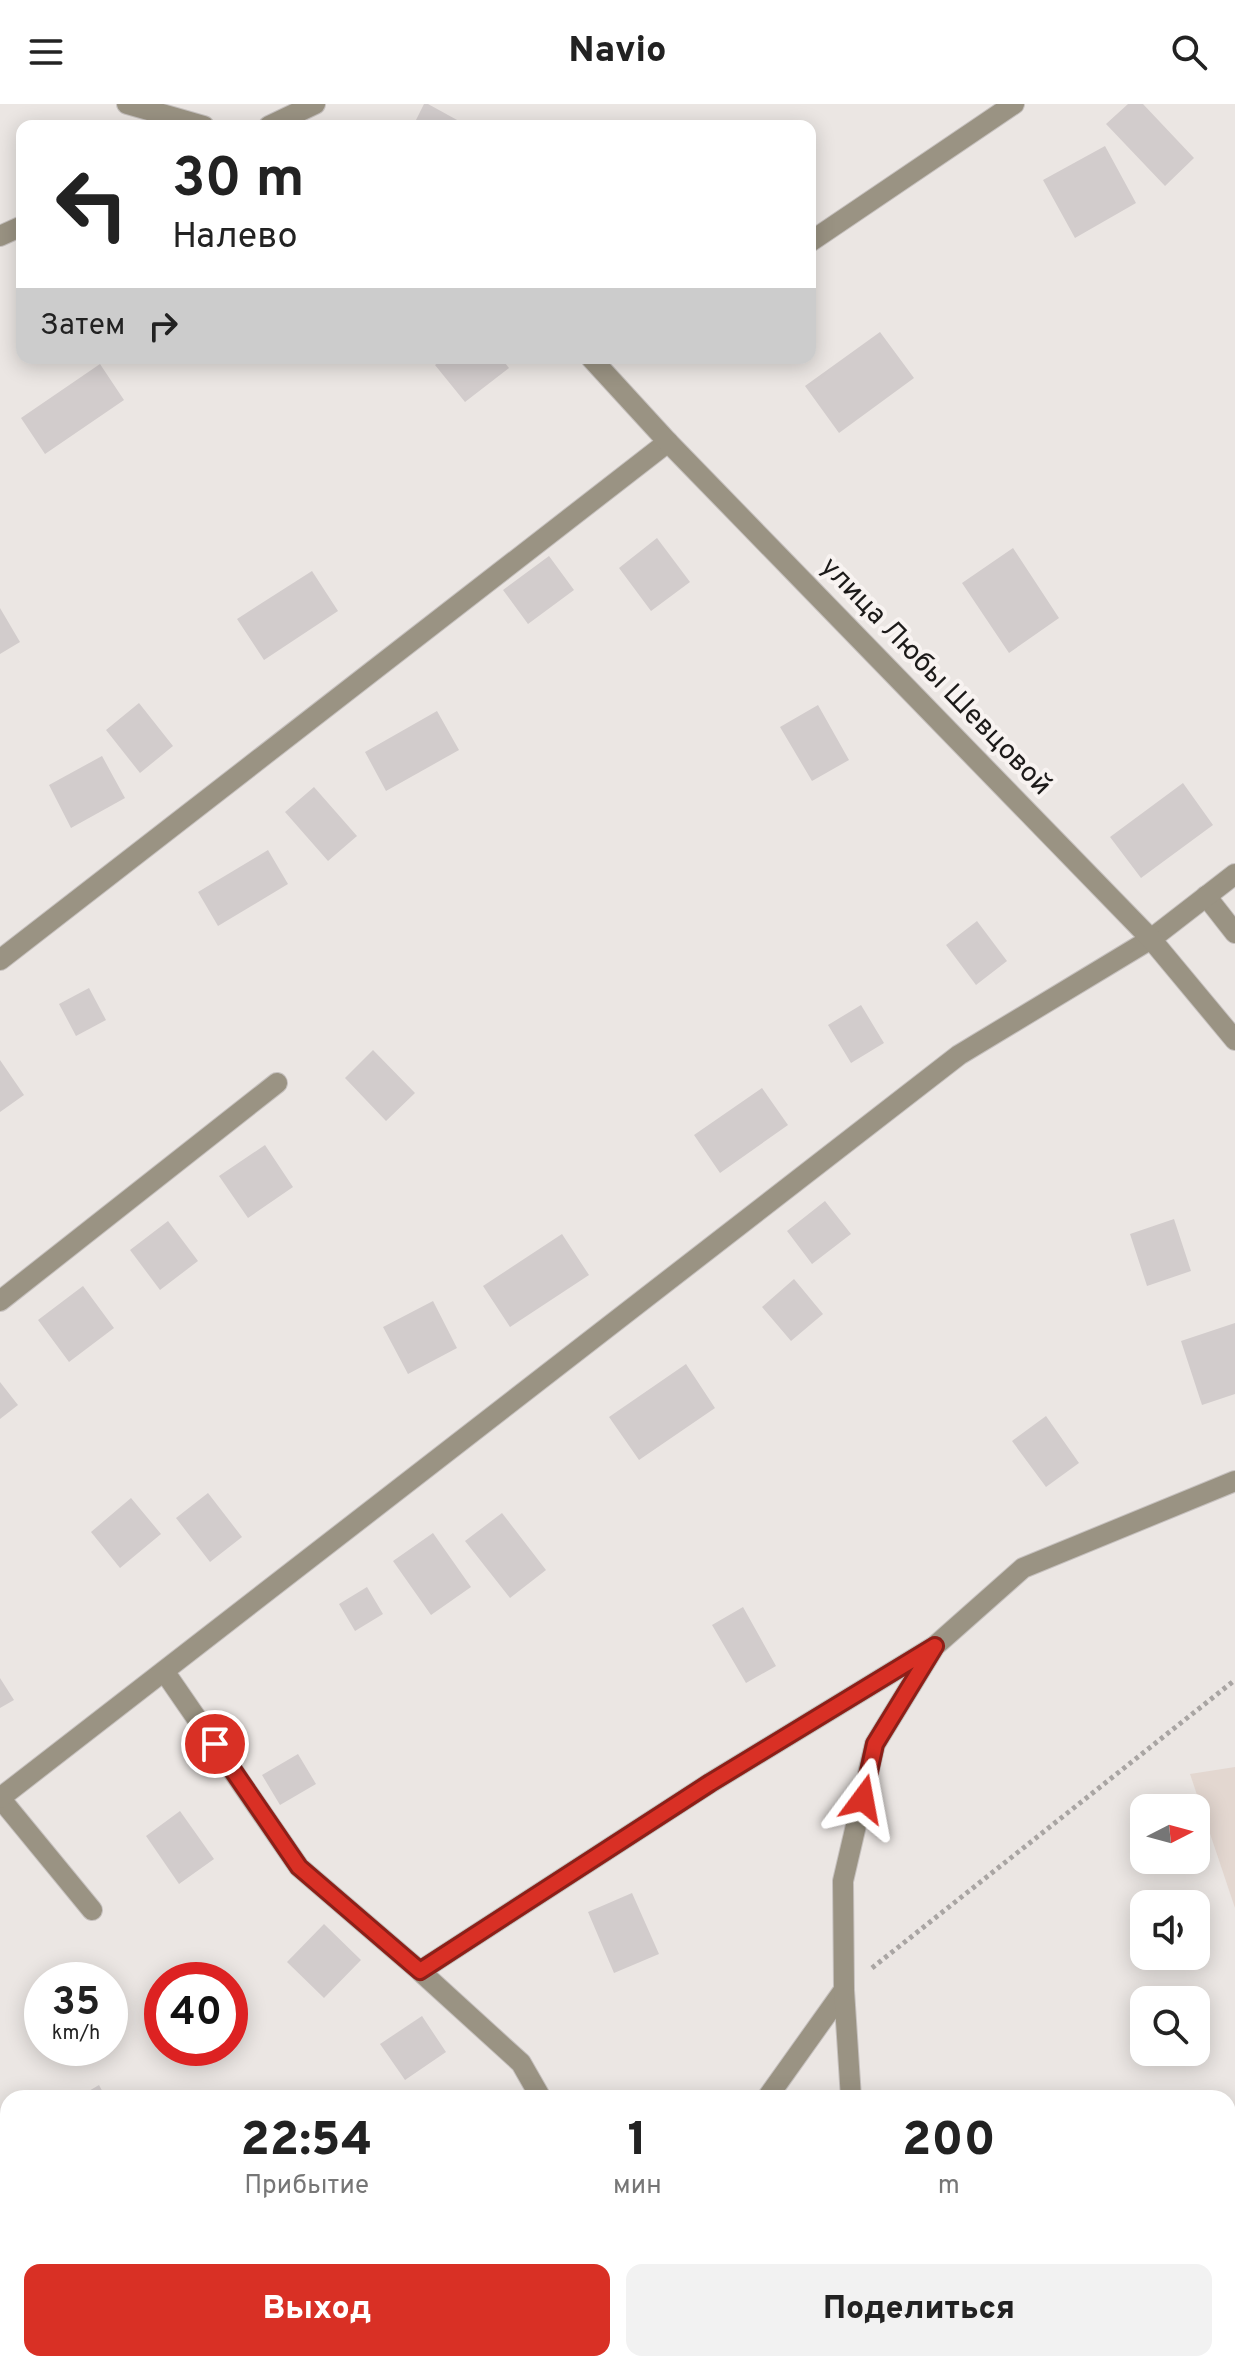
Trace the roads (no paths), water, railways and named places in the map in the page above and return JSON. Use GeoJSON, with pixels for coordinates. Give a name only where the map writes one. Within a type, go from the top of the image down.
{"type":"FeatureCollection","features":[{"type":"Feature","properties":{"kind":"street"},"geometry":{"type":"LineString","coordinates":[[127,104],[183,120]]}},
{"type":"Feature","properties":{"kind":"street"},"geometry":{"type":"LineString","coordinates":[[282,120],[315,104]]}},
{"type":"Feature","properties":{"kind":"street"},"geometry":{"type":"LineString","coordinates":[[816,238],[1014,104]]}},
{"type":"Feature","properties":{"kind":"street","name":"улица Любы Шевцовой"},"geometry":{"type":"LineString","coordinates":[[596,364],[668,442],[1151,939],[1235,1040]]}},
{"type":"Feature","properties":{"kind":"street"},"geometry":{"type":"LineString","coordinates":[[0,960],[668,442]]}},
{"type":"Feature","properties":{"kind":"street"},"geometry":{"type":"LineString","coordinates":[[92,1910],[0,1798],[959,1055],[1151,939],[1235,874]]}},
{"type":"Feature","properties":{"kind":"street"},"geometry":{"type":"LineString","coordinates":[[1206,896],[1235,933]]}},
{"type":"Feature","properties":{"kind":"street"},"geometry":{"type":"LineString","coordinates":[[0,1301],[277,1083]]}},
{"type":"Feature","properties":{"kind":"street"},"geometry":{"type":"LineString","coordinates":[[420,1971],[710,1783],[935,1646],[1023,1568],[1235,1481]]}},
{"type":"Feature","properties":{"kind":"street"},"geometry":{"type":"LineString","coordinates":[[850,2090],[844,1990],[843,1881],[875,1744],[935,1646]]}},
{"type":"Feature","properties":{"kind":"street"},"geometry":{"type":"LineString","coordinates":[[164,1671],[299,1867],[521,2063],[536,2090]]}},
{"type":"Feature","properties":{"kind":"street"},"geometry":{"type":"LineString","coordinates":[[773,2090],[844,1990]]}}]}
